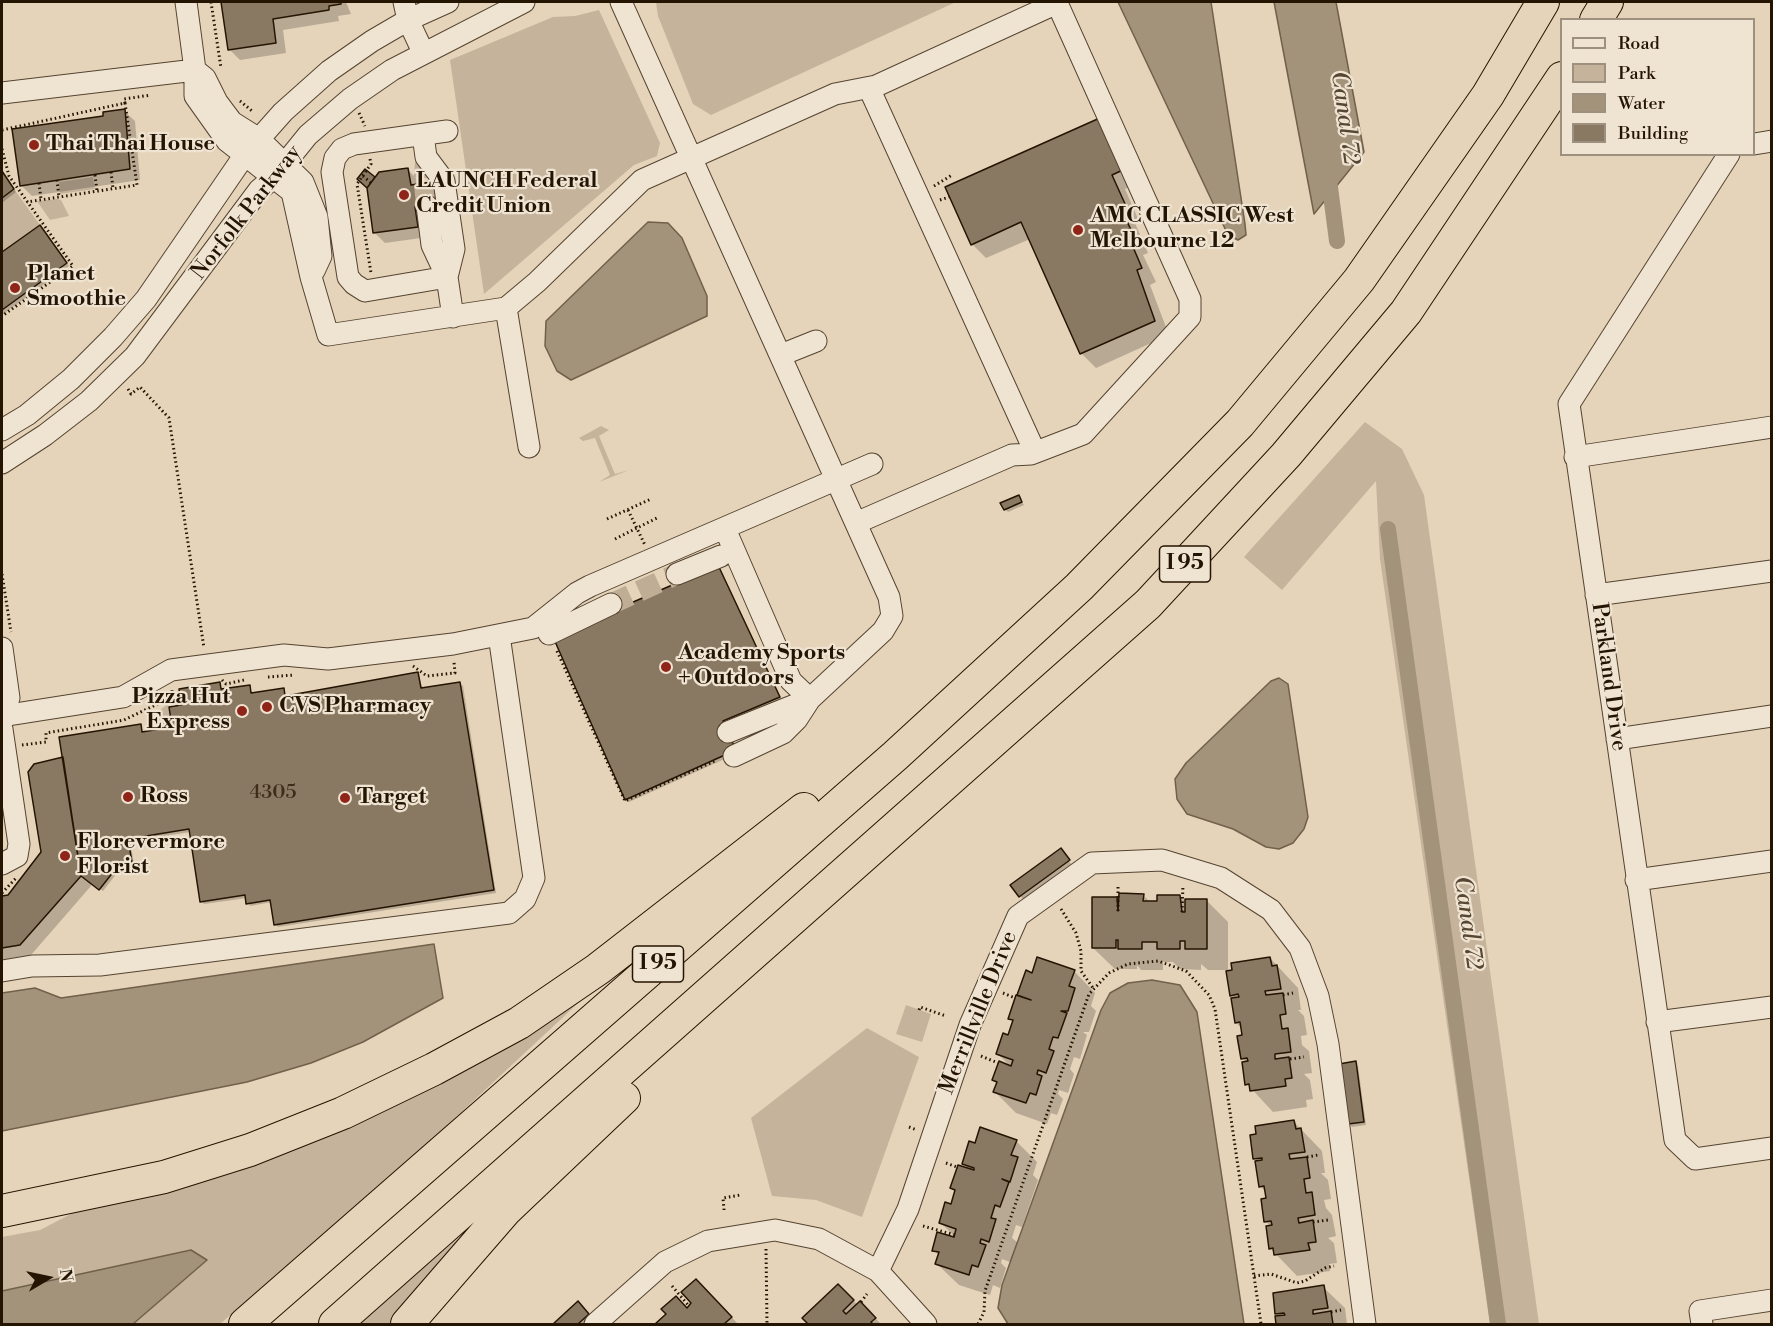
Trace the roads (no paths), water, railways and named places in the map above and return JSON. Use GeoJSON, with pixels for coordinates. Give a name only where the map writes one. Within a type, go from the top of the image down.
{"type":"FeatureCollection","features":[{"type":"Feature","properties":{"kind":"highway","name":"I 95"},"geometry":{"type":"LineString","coordinates":[[245,1324],[895,756],[1079,587],[1240,423],[1359,279],[1488,95],[1543,2]]}},
{"type":"Feature","properties":{"kind":"highway"},"geometry":{"type":"LineString","coordinates":[[1597,18],[1607,2]]}},
{"type":"Feature","properties":{"kind":"highway","name":"I 95"},"geometry":{"type":"LineString","coordinates":[[335,1324],[1156,595],[1286,455],[1406,312],[1560,81]]}},
{"type":"Feature","properties":{"kind":"highway"},"geometry":{"type":"LineString","coordinates":[[2,1211],[164,1177],[249,1150],[343,1113],[434,1069],[519,1023],[598,969],[825,794],[895,756]]}},
{"type":"Feature","properties":{"kind":"highway"},"geometry":{"type":"LineString","coordinates":[[407,1324],[505,1211],[678,1046],[727,977]]}},
{"type":"Feature","properties":{"kind":"street"},"geometry":{"type":"LineString","coordinates":[[186,2],[195,70],[195,96],[227,141],[244,156],[280,170]]}},
{"type":"Feature","properties":{"kind":"street","name":"Norfolk Parkway"},"geometry":{"type":"LineString","coordinates":[[2,430],[27,415],[71,379],[113,337],[146,298],[244,156],[283,112],[329,71],[406,11],[448,2]]}},
{"type":"Feature","properties":{"kind":"street","name":"Norfolk Parkway"},"geometry":{"type":"LineString","coordinates":[[2,463],[45,435],[89,401],[135,356],[259,190],[280,170],[308,135],[350,99],[423,52],[524,2]]}},
{"type":"Feature","properties":{"kind":"street"},"geometry":{"type":"LineString","coordinates":[[621,2],[889,597],[892,616],[883,631],[810,699],[797,719],[783,733],[734,756]]}},
{"type":"Feature","properties":{"kind":"street"},"geometry":{"type":"LineString","coordinates":[[2,93],[195,70],[205,78],[217,102],[232,122],[259,139],[292,192],[311,277],[328,334],[506,308],[537,282],[642,180],[835,94],[869,88],[1057,3],[1190,299],[1190,317],[1083,434],[1035,452],[1012,455],[856,523]]}},
{"type":"Feature","properties":{"kind":"street"},"geometry":{"type":"LineString","coordinates":[[406,11],[423,52]]}},
{"type":"Feature","properties":{"kind":"street"},"geometry":{"type":"LineString","coordinates":[[869,88],[1035,452]]}},
{"type":"Feature","properties":{"kind":"street"},"geometry":{"type":"LineString","coordinates":[[447,131],[342,149],[335,158],[332,172],[348,277],[354,284],[365,291],[447,277]]}},
{"type":"Feature","properties":{"kind":"street"},"geometry":{"type":"LineString","coordinates":[[423,135],[426,158],[444,181],[454,249],[447,277]]}},
{"type":"Feature","properties":{"kind":"street"},"geometry":{"type":"LineString","coordinates":[[1755,144],[1772,141]]}},
{"type":"Feature","properties":{"kind":"street","name":"Parkland Drive"},"geometry":{"type":"LineString","coordinates":[[1728,156],[1569,404],[1675,1140],[1695,1159],[1772,1148]]}},
{"type":"Feature","properties":{"kind":"street"},"geometry":{"type":"LineString","coordinates":[[427,206],[432,244],[447,277],[453,317]]}},
{"type":"Feature","properties":{"kind":"street"},"geometry":{"type":"LineString","coordinates":[[506,308],[529,447]]}},
{"type":"Feature","properties":{"kind":"street"},"geometry":{"type":"LineString","coordinates":[[781,355],[816,341]]}},
{"type":"Feature","properties":{"kind":"street"},"geometry":{"type":"LineString","coordinates":[[1575,457],[1772,428]]}},
{"type":"Feature","properties":{"kind":"street"},"geometry":{"type":"LineString","coordinates":[[661,569],[725,529],[872,464]]}},
{"type":"Feature","properties":{"kind":"street"},"geometry":{"type":"LineString","coordinates":[[725,529],[790,681],[810,699]]}},
{"type":"Feature","properties":{"kind":"street"},"geometry":{"type":"LineString","coordinates":[[2,715],[123,697],[171,670],[284,655],[328,659],[453,644],[533,628],[577,593],[661,569],[721,556]]}},
{"type":"Feature","properties":{"kind":"street"},"geometry":{"type":"LineString","coordinates":[[1596,595],[1772,571]]}},
{"type":"Feature","properties":{"kind":"street"},"geometry":{"type":"LineString","coordinates":[[548,634],[611,604]]}},
{"type":"Feature","properties":{"kind":"street"},"geometry":{"type":"LineString","coordinates":[[2,971],[32,966],[100,964],[509,913],[525,899],[534,878],[499,635]]}},
{"type":"Feature","properties":{"kind":"street"},"geometry":{"type":"LineString","coordinates":[[2,648],[9,698],[2,715]]}},
{"type":"Feature","properties":{"kind":"street"},"geometry":{"type":"LineString","coordinates":[[728,732],[810,699]]}},
{"type":"Feature","properties":{"kind":"street"},"geometry":{"type":"LineString","coordinates":[[1617,739],[1772,716]]}},
{"type":"Feature","properties":{"kind":"street"},"geometry":{"type":"LineString","coordinates":[[2,729],[19,844],[16,856],[2,864]]}},
{"type":"Feature","properties":{"kind":"street","name":"Merrillville Drive"},"geometry":{"type":"LineString","coordinates":[[878,1271],[908,1209],[970,1025],[1018,916],[1092,863],[1162,860],[1221,878],[1271,910],[1300,948],[1318,996],[1328,1044],[1365,1324]]}},
{"type":"Feature","properties":{"kind":"street"},"geometry":{"type":"LineString","coordinates":[[1636,880],[1772,861]]}},
{"type":"Feature","properties":{"kind":"street"},"geometry":{"type":"LineString","coordinates":[[1657,1022],[1772,1007]]}},
{"type":"Feature","properties":{"kind":"street"},"geometry":{"type":"LineString","coordinates":[[595,1324],[665,1262],[708,1240],[775,1230],[819,1239],[878,1271],[926,1324]]}},
{"type":"Feature","properties":{"kind":"street"},"geometry":{"type":"LineString","coordinates":[[1702,1324],[1700,1311],[1772,1300]]}},
{"type":"Feature","properties":{"kind":"water"},"geometry":{"type":"Polygon","coordinates":[[[1118,2],[1211,2],[1245,224],[1246,235],[1238,240],[1228,235],[1118,2]]]}},
{"type":"Feature","properties":{"kind":"water"},"geometry":{"type":"Polygon","coordinates":[[[1274,2],[1336,2],[1364,152],[1314,214],[1274,2]]]}},
{"type":"Feature","properties":{"kind":"water"},"geometry":{"type":"Polygon","coordinates":[[[648,222],[668,223],[682,238],[707,296],[707,316],[571,380],[557,371],[545,346],[546,321],[648,222]]]}},
{"type":"Feature","properties":{"kind":"water"},"geometry":{"type":"Polygon","coordinates":[[[1279,678],[1288,684],[1308,817],[1304,829],[1293,843],[1279,849],[1266,847],[1233,829],[1187,814],[1177,799],[1175,779],[1186,763],[1271,681],[1279,678]]]}},
{"type":"Feature","properties":{"kind":"water"},"geometry":{"type":"Polygon","coordinates":[[[434,944],[443,998],[363,1042],[311,1063],[247,1082],[2,1131],[2,993],[35,988],[61,998],[434,944]]]}},
{"type":"Feature","properties":{"kind":"water"},"geometry":{"type":"Polygon","coordinates":[[[1152,980],[1180,985],[1197,1012],[1244,1324],[1008,1324],[998,1308],[1002,1285],[1101,1010],[1110,993],[1128,983],[1152,980]]]}},
{"type":"Feature","properties":{"kind":"water"},"geometry":{"type":"Polygon","coordinates":[[[191,1250],[207,1260],[133,1324],[2,1324],[2,1291],[191,1250]]]}},
{"type":"Feature","properties":{"kind":"waterway","name":"Canal 72"},"geometry":{"type":"LineString","coordinates":[[1328,172],[1337,241]]}},
{"type":"Feature","properties":{"kind":"waterway","name":"Canal 72"},"geometry":{"type":"LineString","coordinates":[[1388,529],[1498,1324]]}},
{"type":"Feature","properties":{"kind":"tunnel"},"geometry":{"type":"LineString","coordinates":[[426,157],[424,182],[427,206]]}},
{"type":"Feature","properties":{"kind":"tunnel"},"geometry":{"type":"LineString","coordinates":[[611,604],[677,574]]}},
{"type":"Feature","properties":{"kind":"place","name":"Thai Thai House"},"geometry":{"type":"Point","coordinates":[34,145]}},
{"type":"Feature","properties":{"kind":"place","name":"LAUNCH Federal Credit Union"},"geometry":{"type":"Point","coordinates":[404,195]}},
{"type":"Feature","properties":{"kind":"place","name":"AMC CLASSIC West Melbourne 12"},"geometry":{"type":"Point","coordinates":[1078,230]}},
{"type":"Feature","properties":{"kind":"place","name":"Planet Smoothie"},"geometry":{"type":"Point","coordinates":[15,288]}},
{"type":"Feature","properties":{"kind":"place","name":"Academy Sports + Outdoors"},"geometry":{"type":"Point","coordinates":[666,667]}},
{"type":"Feature","properties":{"kind":"place","name":"CVS Pharmacy"},"geometry":{"type":"Point","coordinates":[267,707]}},
{"type":"Feature","properties":{"kind":"place","name":"Pizza Hut Express"},"geometry":{"type":"Point","coordinates":[242,711]}},
{"type":"Feature","properties":{"kind":"place","name":"Ross"},"geometry":{"type":"Point","coordinates":[128,797]}},
{"type":"Feature","properties":{"kind":"place","name":"Target"},"geometry":{"type":"Point","coordinates":[345,798]}},
{"type":"Feature","properties":{"kind":"place","name":"Florevermore Florist"},"geometry":{"type":"Point","coordinates":[65,856]}}]}
